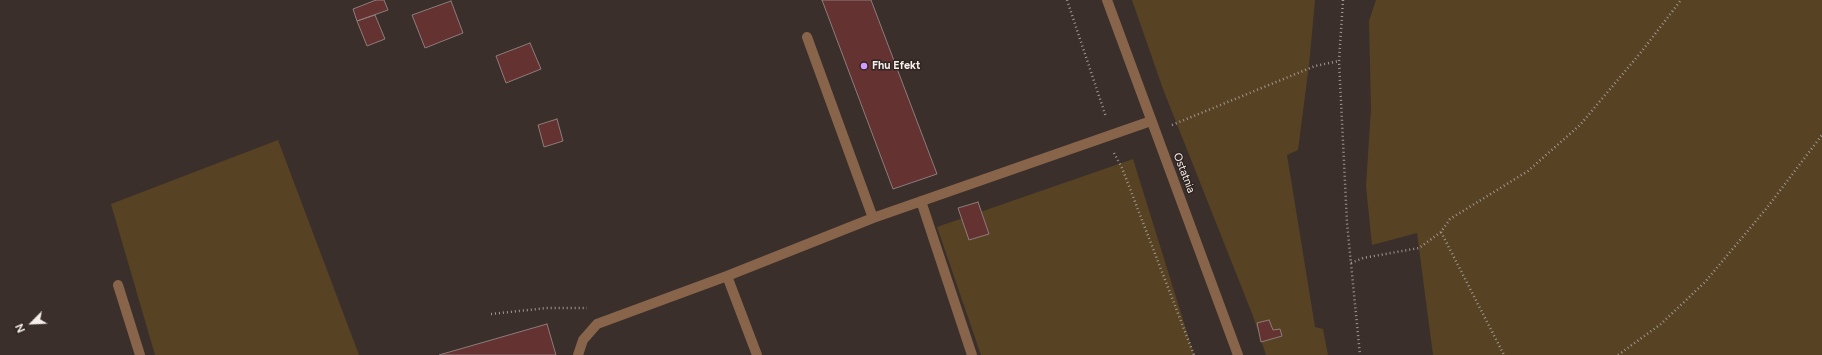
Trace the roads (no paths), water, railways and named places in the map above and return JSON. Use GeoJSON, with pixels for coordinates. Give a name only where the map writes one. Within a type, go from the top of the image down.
{"type":"FeatureCollection","features":[{"type":"Feature","properties":{"kind":"street","name":"Ostatnia"},"geometry":{"type":"LineString","coordinates":[[1107,0],[1238,355]]}},
{"type":"Feature","properties":{"kind":"street"},"geometry":{"type":"LineString","coordinates":[[807,37],[873,218]]}},
{"type":"Feature","properties":{"kind":"street"},"geometry":{"type":"LineString","coordinates":[[578,355],[583,340],[597,324],[727,276],[873,218],[1151,121]]}},
{"type":"Feature","properties":{"kind":"street"},"geometry":{"type":"LineString","coordinates":[[921,202],[972,355]]}},
{"type":"Feature","properties":{"kind":"street"},"geometry":{"type":"LineString","coordinates":[[727,276],[757,355]]}},
{"type":"Feature","properties":{"kind":"street"},"geometry":{"type":"LineString","coordinates":[[118,285],[140,355]]}},
{"type":"Feature","properties":{"kind":"place","name":"Fhu Efekt"},"geometry":{"type":"Point","coordinates":[864,66]}}]}
